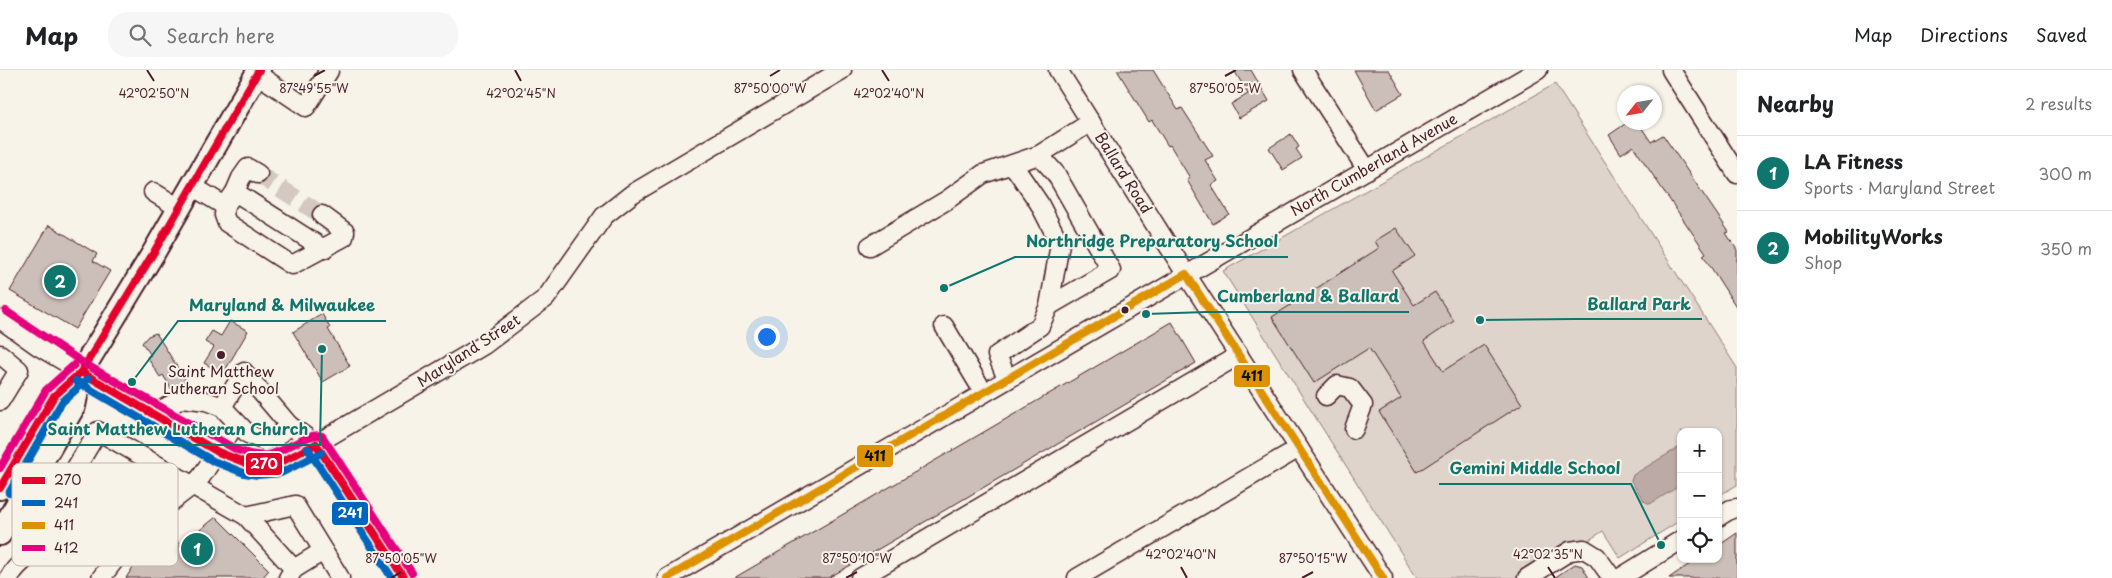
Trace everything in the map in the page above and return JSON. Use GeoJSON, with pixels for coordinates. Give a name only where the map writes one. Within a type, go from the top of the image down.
{"type":"FeatureCollection","features":[{"type":"Feature","properties":{"kind":"main road"},"geometry":{"type":"LineString","coordinates":[[15,463],[54,396],[81,372],[258,72]]}},
{"type":"Feature","properties":{"kind":"main road"},"geometry":{"type":"LineString","coordinates":[[41,463],[74,406],[81,372]]}},
{"type":"Feature","properties":{"kind":"main road"},"geometry":{"type":"LineString","coordinates":[[0,488],[12,468]]}},
{"type":"Feature","properties":{"kind":"main road"},"geometry":{"type":"LineString","coordinates":[[0,534],[12,513]]}},
{"type":"Feature","properties":{"kind":"street"},"geometry":{"type":"LineString","coordinates":[[258,72],[306,107],[329,71],[327,70]]}},
{"type":"Feature","properties":{"kind":"street","name":"Maryland Street"},"geometry":{"type":"LineString","coordinates":[[0,319],[38,346],[218,452],[237,462],[256,467],[274,465],[316,444],[484,345],[546,298],[604,216],[632,194],[842,70]]}},
{"type":"Feature","properties":{"kind":"street","name":"Ballard Road"},"geometry":{"type":"LineString","coordinates":[[1058,70],[1186,274],[1383,578]]}},
{"type":"Feature","properties":{"kind":"street"},"geometry":{"type":"LineString","coordinates":[[1302,70],[1367,170]]}},
{"type":"Feature","properties":{"kind":"street","name":"North Cumberland Avenue"},"geometry":{"type":"LineString","coordinates":[[667,578],[690,572],[1007,379],[1538,70]]}},
{"type":"Feature","properties":{"kind":"street"},"geometry":{"type":"LineString","coordinates":[[1671,70],[1737,174]]}},
{"type":"Feature","properties":{"kind":"street"},"geometry":{"type":"LineString","coordinates":[[870,246],[947,200],[984,174],[1038,155],[1091,122]]}},
{"type":"Feature","properties":{"kind":"street"},"geometry":{"type":"LineString","coordinates":[[1038,155],[1056,174],[1111,270],[1050,306]]}},
{"type":"Feature","properties":{"kind":"street"},"geometry":{"type":"LineString","coordinates":[[1007,379],[997,356],[1040,326],[1050,306],[1060,244],[1039,203],[1013,165]]}},
{"type":"Feature","properties":{"kind":"street"},"geometry":{"type":"LineString","coordinates":[[258,174],[248,168],[245,171],[230,199],[224,216],[227,223],[292,264],[340,241],[346,233],[322,215]]}},
{"type":"Feature","properties":{"kind":"street"},"geometry":{"type":"LineString","coordinates":[[192,186],[230,199],[324,249]]}},
{"type":"Feature","properties":{"kind":"street"},"geometry":{"type":"LineString","coordinates":[[154,192],[179,208]]}},
{"type":"Feature","properties":{"kind":"street"},"geometry":{"type":"LineString","coordinates":[[944,326],[984,393]]}},
{"type":"Feature","properties":{"kind":"street"},"geometry":{"type":"LineString","coordinates":[[0,354],[19,370],[0,401]]}},
{"type":"Feature","properties":{"kind":"street"},"geometry":{"type":"LineString","coordinates":[[860,578],[1239,355]]}},
{"type":"Feature","properties":{"kind":"street"},"geometry":{"type":"LineString","coordinates":[[222,406],[244,372],[288,425],[316,444],[404,578]]}},
{"type":"Feature","properties":{"kind":"street"},"geometry":{"type":"LineString","coordinates":[[1326,396],[1337,385],[1350,388],[1363,405],[1354,428]]}},
{"type":"Feature","properties":{"kind":"street"},"geometry":{"type":"LineString","coordinates":[[154,414],[183,398],[206,401],[222,406],[248,434],[264,441],[275,438],[288,425]]}},
{"type":"Feature","properties":{"kind":"street"},"geometry":{"type":"LineString","coordinates":[[178,496],[193,485],[218,452],[236,423]]}},
{"type":"Feature","properties":{"kind":"street"},"geometry":{"type":"LineString","coordinates":[[79,463],[98,431],[154,463]]}},
{"type":"Feature","properties":{"kind":"street"},"geometry":{"type":"LineString","coordinates":[[1077,578],[1299,448]]}},
{"type":"Feature","properties":{"kind":"street"},"geometry":{"type":"LineString","coordinates":[[178,476],[246,516],[291,574],[323,551]]}},
{"type":"Feature","properties":{"kind":"street"},"geometry":{"type":"LineString","coordinates":[[246,516],[295,505],[340,578]]}},
{"type":"Feature","properties":{"kind":"street"},"geometry":{"type":"LineString","coordinates":[[1722,515],[1737,508]]}},
{"type":"Feature","properties":{"kind":"street"},"geometry":{"type":"LineString","coordinates":[[1620,578],[1677,542]]}},
{"type":"Feature","properties":{"kind":"street"},"geometry":{"type":"LineString","coordinates":[[1527,578],[1570,551],[1584,549],[1597,557],[1612,578]]}},
{"type":"Feature","properties":{"kind":"street"},"geometry":{"type":"LineString","coordinates":[[8,578],[17,566]]}},
{"type":"Feature","properties":{"kind":"street"},"geometry":{"type":"LineString","coordinates":[[101,578],[110,566]]}},
{"type":"Feature","properties":{"kind":"shaded area"},"geometry":{"type":"Polygon","coordinates":[[[1555,84],[1737,368],[1737,485],[1722,494],[1722,428],[1677,428],[1677,522],[1620,558],[1603,531],[1530,578],[1417,578],[1223,271],[1555,84]]]}},
{"type":"Feature","properties":{"kind":"shaded area"},"geometry":{"type":"Polygon","coordinates":[[[1677,448],[1677,487],[1650,504],[1644,501],[1631,481],[1633,475],[1677,448]]]}},
{"type":"Feature","properties":{"kind":"building"},"geometry":{"type":"Polygon","coordinates":[[[1117,70],[1153,70],[1178,110],[1182,108],[1213,156],[1205,160],[1218,181],[1211,185],[1229,214],[1213,224],[1187,180],[1190,178],[1170,145],[1168,146],[1152,120],[1149,122],[1117,70]]]}},
{"type":"Feature","properties":{"kind":"building"},"geometry":{"type":"Polygon","coordinates":[[[1234,70],[1251,70],[1269,101],[1239,118],[1231,104],[1248,94],[1234,70]]]}},
{"type":"Feature","properties":{"kind":"building"},"geometry":{"type":"Polygon","coordinates":[[[1354,70],[1389,70],[1403,94],[1376,110],[1354,70]]]}},
{"type":"Feature","properties":{"kind":"building"},"geometry":{"type":"Polygon","coordinates":[[[1617,130],[1643,130],[1651,142],[1663,135],[1729,232],[1726,233],[1737,250],[1737,308],[1703,255],[1706,253],[1633,146],[1621,154],[1609,135],[1617,130]]]}},
{"type":"Feature","properties":{"kind":"building"},"geometry":{"type":"Polygon","coordinates":[[[1291,134],[1299,147],[1296,149],[1302,158],[1283,170],[1269,148],[1291,134]]]}},
{"type":"Feature","properties":{"kind":"building"},"geometry":{"type":"Polygon","coordinates":[[[49,225],[97,254],[93,261],[110,271],[75,329],[10,291],[49,225]]]}},
{"type":"Feature","properties":{"kind":"building"},"geometry":{"type":"Polygon","coordinates":[[[1396,228],[1415,256],[1392,271],[1414,305],[1435,292],[1454,321],[1424,341],[1443,371],[1484,345],[1522,404],[1417,472],[1379,412],[1401,398],[1369,348],[1314,383],[1272,317],[1379,248],[1375,241],[1396,228]]]}},
{"type":"Feature","properties":{"kind":"building"},"geometry":{"type":"Polygon","coordinates":[[[322,314],[330,328],[328,329],[350,366],[323,382],[293,332],[322,314]]]}},
{"type":"Feature","properties":{"kind":"building","name":"Saint Matthew Lutheran School"},"geometry":{"type":"Polygon","coordinates":[[[230,321],[248,331],[223,374],[204,363],[214,347],[205,342],[212,331],[221,336],[230,321]]]}},
{"type":"Feature","properties":{"kind":"building"},"geometry":{"type":"Polygon","coordinates":[[[1172,322],[1196,363],[858,561],[828,578],[734,578],[1172,322]]]}},
{"type":"Feature","properties":{"kind":"building"},"geometry":{"type":"Polygon","coordinates":[[[156,333],[186,381],[172,390],[163,375],[160,377],[147,357],[151,355],[142,343],[148,336],[156,333]]]}},
{"type":"Feature","properties":{"kind":"building"},"geometry":{"type":"Polygon","coordinates":[[[216,517],[269,570],[262,578],[126,578],[134,566],[178,566],[178,542],[180,546],[216,517]]]}},
{"type":"Feature","properties":{"kind":"building"},"geometry":{"type":"Polygon","coordinates":[[[1737,533],[1737,578],[1669,578],[1691,563],[1722,563],[1722,543],[1737,533]]]}},
{"type":"Feature","properties":{"kind":"building"},"geometry":{"type":"Polygon","coordinates":[[[1575,564],[1582,566],[1589,578],[1554,578],[1575,564]]]}},
{"type":"Feature","properties":{"kind":"tunnel"},"geometry":{"type":"LineString","coordinates":[[258,174],[322,215]]}},
{"type":"Feature","properties":{"kind":"transit line","name":"270"},"geometry":{"type":"LineString","coordinates":[[15,463],[54,396],[81,372],[154,252],[259,70]]}},
{"type":"Feature","properties":{"kind":"transit line","name":"411"},"geometry":{"type":"LineString","coordinates":[[667,578],[1186,274],[1383,578]]}},
{"type":"Feature","properties":{"kind":"transit line","name":"412"},"geometry":{"type":"LineString","coordinates":[[6,311],[85,364],[237,450],[256,455],[268,455],[303,439],[317,435],[322,436],[412,573]]}},
{"type":"Feature","properties":{"kind":"transit line","name":"412"},"geometry":{"type":"LineString","coordinates":[[0,468],[46,390],[74,365]]}},
{"type":"Feature","properties":{"kind":"transit line","name":"270"},"geometry":{"type":"LineString","coordinates":[[81,372],[218,452],[246,463],[258,465],[279,463],[316,444]]}},
{"type":"Feature","properties":{"kind":"transit line","name":"241"},"geometry":{"type":"LineString","coordinates":[[26,463],[62,402],[88,379]]}},
{"type":"Feature","properties":{"kind":"transit line","name":"241"},"geometry":{"type":"LineString","coordinates":[[76,381],[213,461],[244,473],[258,475],[281,473],[321,453]]}},
{"type":"Feature","properties":{"kind":"transit line","name":"270"},"geometry":{"type":"LineString","coordinates":[[316,444],[404,578]]}},
{"type":"Feature","properties":{"kind":"transit line","name":"241"},"geometry":{"type":"LineString","coordinates":[[308,449],[392,578]]}},
{"type":"Feature","properties":{"kind":"transit line","name":"270"},"geometry":{"type":"LineString","coordinates":[[0,488],[12,468]]}},
{"type":"Feature","properties":{"kind":"transit line","name":"241"},"geometry":{"type":"LineString","coordinates":[[9,493],[12,488]]}},
{"type":"Feature","properties":{"kind":"place","name":"MobilityWorks"},"geometry":{"type":"Point","coordinates":[60,281]}},
{"type":"Feature","properties":{"kind":"place","name":"Northridge Preparatory School"},"geometry":{"type":"Point","coordinates":[944,288]}},
{"type":"Feature","properties":{"kind":"place","name":"Cumberland & Ballard"},"geometry":{"type":"Point","coordinates":[1146,314]}},
{"type":"Feature","properties":{"kind":"place","name":"Ballard Park"},"geometry":{"type":"Point","coordinates":[1480,320]}},
{"type":"Feature","properties":{"kind":"place","name":"Saint Matthew Lutheran Church"},"geometry":{"type":"Point","coordinates":[322,349]}},
{"type":"Feature","properties":{"kind":"place","name":"Saint Matthew Lutheran School"},"geometry":{"type":"Point","coordinates":[221,355]}},
{"type":"Feature","properties":{"kind":"place","name":"Maryland & Milwaukee"},"geometry":{"type":"Point","coordinates":[132,382]}},
{"type":"Feature","properties":{"kind":"place","name":"Gemini Middle School"},"geometry":{"type":"Point","coordinates":[1661,545]}},
{"type":"Feature","properties":{"kind":"place","name":"LA Fitness"},"geometry":{"type":"Point","coordinates":[197,549]}}]}
